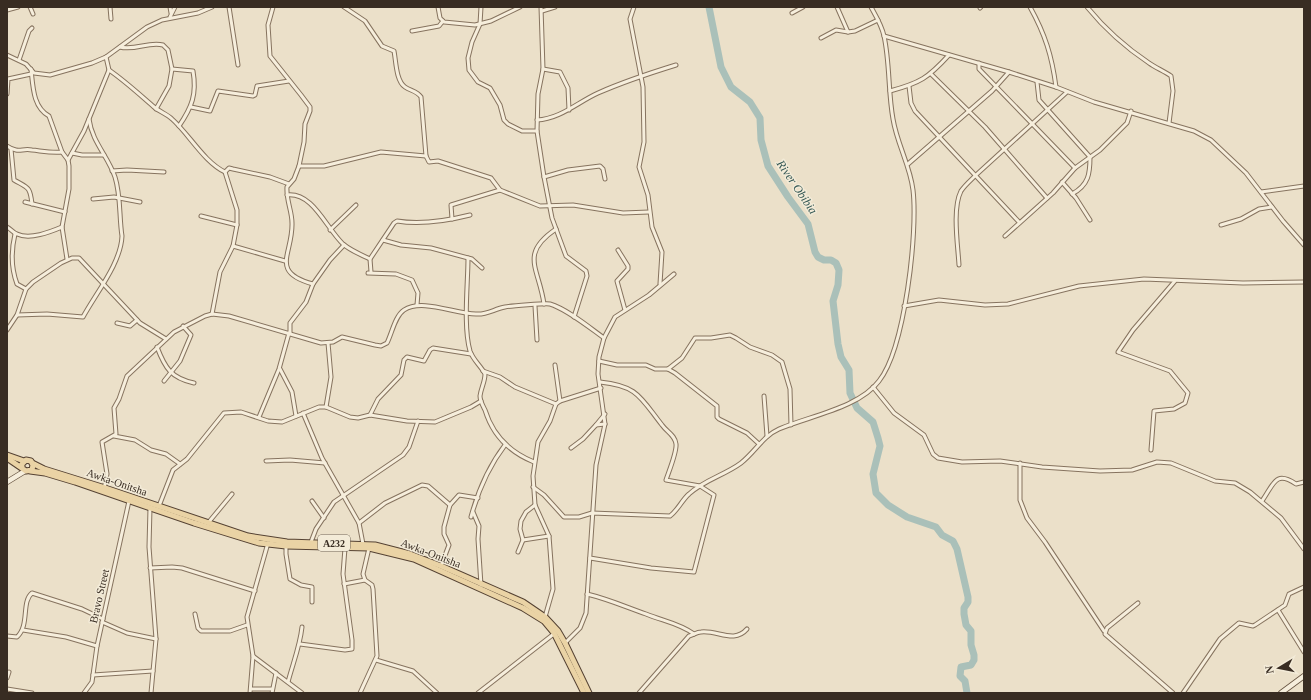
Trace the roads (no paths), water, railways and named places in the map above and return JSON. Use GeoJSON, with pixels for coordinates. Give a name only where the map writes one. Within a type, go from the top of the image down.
{"type":"FeatureCollection","features":[{"type":"Feature","properties":{"kind":"main road","name":"A232"},"geometry":{"type":"LineString","coordinates":[[7,455],[24,461],[29,460],[32,463]]}},
{"type":"Feature","properties":{"kind":"main road","name":"A232"},"geometry":{"type":"LineString","coordinates":[[7,458],[25,470]]}},
{"type":"Feature","properties":{"kind":"main road"},"geometry":{"type":"LineString","coordinates":[[24,461],[25,470]]}},
{"type":"Feature","properties":{"kind":"main road","name":"Awka-Onitsha"},"geometry":{"type":"LineString","coordinates":[[32,463],[40,468],[150,505],[232,535],[286,546],[369,548],[414,559],[523,608],[544,621],[556,632],[584,693]]}},
{"type":"Feature","properties":{"kind":"main road"},"geometry":{"type":"LineString","coordinates":[[7,482],[25,470],[33,467],[32,463]]}},
{"type":"Feature","properties":{"kind":"main road","name":"Awka-Onitsha"},"geometry":{"type":"LineString","coordinates":[[25,470],[45,473],[104,489],[129,501],[159,506],[268,542],[363,544],[398,550],[441,566],[481,585],[523,602],[545,617],[565,643],[589,693]]}},
{"type":"Feature","properties":{"kind":"main road"},"geometry":{"type":"LineString","coordinates":[[1281,693],[1304,676]]}},
{"type":"Feature","properties":{"kind":"street"},"geometry":{"type":"LineString","coordinates":[[7,10],[18,7]]}},
{"type":"Feature","properties":{"kind":"street"},"geometry":{"type":"LineString","coordinates":[[30,7],[33,14]]}},
{"type":"Feature","properties":{"kind":"street"},"geometry":{"type":"LineString","coordinates":[[110,7],[111,19]]}},
{"type":"Feature","properties":{"kind":"street"},"geometry":{"type":"LineString","coordinates":[[170,7],[171,15]]}},
{"type":"Feature","properties":{"kind":"street"},"geometry":{"type":"LineString","coordinates":[[171,15],[176,7]]}},
{"type":"Feature","properties":{"kind":"street"},"geometry":{"type":"LineString","coordinates":[[7,55],[19,60],[38,74],[50,75],[86,65],[106,57],[147,27],[171,15],[198,13],[212,7]]}},
{"type":"Feature","properties":{"kind":"street"},"geometry":{"type":"LineString","coordinates":[[229,7],[238,65]]}},
{"type":"Feature","properties":{"kind":"street"},"geometry":{"type":"LineString","coordinates":[[273,7],[268,25],[270,56],[310,107],[305,124],[304,142],[299,166],[294,179],[289,184],[287,195],[292,226],[285,261],[292,275],[298,279],[313,284]]}},
{"type":"Feature","properties":{"kind":"street"},"geometry":{"type":"LineString","coordinates":[[344,7],[365,21],[382,46],[394,51],[401,82],[404,87],[418,93],[421,97],[426,156],[429,162],[438,161],[490,178],[500,190],[535,205],[546,207],[573,204],[623,213],[649,212]]}},
{"type":"Feature","properties":{"kind":"street"},"geometry":{"type":"LineString","coordinates":[[438,7],[440,18],[443,21]]}},
{"type":"Feature","properties":{"kind":"street"},"geometry":{"type":"LineString","coordinates":[[481,7],[480,24],[468,58],[469,70],[478,82],[490,88],[500,105],[504,120],[516,130],[537,131]]}},
{"type":"Feature","properties":{"kind":"street"},"geometry":{"type":"LineString","coordinates":[[443,21],[480,24],[520,7]]}},
{"type":"Feature","properties":{"kind":"street"},"geometry":{"type":"LineString","coordinates":[[541,7],[543,69],[538,94],[537,131],[544,177],[549,206],[566,256],[586,271],[587,276],[574,317]]}},
{"type":"Feature","properties":{"kind":"street"},"geometry":{"type":"LineString","coordinates":[[542,11],[554,7]]}},
{"type":"Feature","properties":{"kind":"street"},"geometry":{"type":"LineString","coordinates":[[634,7],[630,19],[641,76],[644,142],[639,167],[648,195],[652,227],[662,252],[660,284]]}},
{"type":"Feature","properties":{"kind":"street"},"geometry":{"type":"LineString","coordinates":[[792,13],[803,7]]}},
{"type":"Feature","properties":{"kind":"street"},"geometry":{"type":"LineString","coordinates":[[838,7],[848,32]]}},
{"type":"Feature","properties":{"kind":"street"},"geometry":{"type":"LineString","coordinates":[[533,487],[544,495],[564,517],[579,517],[592,513],[670,516],[688,494],[741,463],[766,436],[791,425],[814,418],[848,403],[880,381],[887,367],[896,341],[904,306],[913,253],[915,227],[913,191],[908,164],[895,131],[884,36],[871,7]]}},
{"type":"Feature","properties":{"kind":"street"},"geometry":{"type":"LineString","coordinates":[[1030,7],[1046,37],[1053,64],[1056,87]]}},
{"type":"Feature","properties":{"kind":"street"},"geometry":{"type":"LineString","coordinates":[[1087,7],[1105,28],[1117,39],[1152,65],[1171,76],[1173,91],[1169,123]]}},
{"type":"Feature","properties":{"kind":"street"},"geometry":{"type":"LineString","coordinates":[[821,38],[836,30],[848,32],[855,31],[878,20]]}},
{"type":"Feature","properties":{"kind":"street"},"geometry":{"type":"LineString","coordinates":[[412,31],[439,26],[443,21]]}},
{"type":"Feature","properties":{"kind":"street"},"geometry":{"type":"LineString","coordinates":[[19,60],[28,33],[32,28]]}},
{"type":"Feature","properties":{"kind":"street"},"geometry":{"type":"LineString","coordinates":[[884,36],[1009,72],[1056,87],[1094,102],[1131,111],[1194,131],[1211,140],[1246,173],[1304,245]]}},
{"type":"Feature","properties":{"kind":"street"},"geometry":{"type":"LineString","coordinates":[[120,47],[128,49],[148,45],[163,45],[168,50],[172,69],[169,86],[156,109]]}},
{"type":"Feature","properties":{"kind":"street"},"geometry":{"type":"LineString","coordinates":[[890,91],[909,86],[931,74],[949,55]]}},
{"type":"Feature","properties":{"kind":"street"},"geometry":{"type":"LineString","coordinates":[[68,259],[62,227],[69,189],[68,160],[89,119],[109,70],[106,57]]}},
{"type":"Feature","properties":{"kind":"street"},"geometry":{"type":"LineString","coordinates":[[979,63],[979,69],[1075,168]]}},
{"type":"Feature","properties":{"kind":"street"},"geometry":{"type":"LineString","coordinates":[[537,120],[546,119],[569,110],[596,94],[641,76],[676,65]]}},
{"type":"Feature","properties":{"kind":"street"},"geometry":{"type":"LineString","coordinates":[[31,69],[33,90],[38,107],[42,112],[49,116],[62,152],[68,160]]}},
{"type":"Feature","properties":{"kind":"street"},"geometry":{"type":"LineString","coordinates":[[172,69],[193,71],[191,107],[179,126]]}},
{"type":"Feature","properties":{"kind":"street"},"geometry":{"type":"LineString","coordinates":[[543,69],[560,72],[568,88],[569,110]]}},
{"type":"Feature","properties":{"kind":"street"},"geometry":{"type":"LineString","coordinates":[[109,70],[128,83],[156,109],[172,119],[220,170],[225,172],[237,210],[237,224],[233,246],[220,272],[212,314]]}},
{"type":"Feature","properties":{"kind":"street"},"geometry":{"type":"LineString","coordinates":[[908,164],[996,86],[1009,72]]}},
{"type":"Feature","properties":{"kind":"street"},"geometry":{"type":"LineString","coordinates":[[7,94],[8,79],[31,74]]}},
{"type":"Feature","properties":{"kind":"street"},"geometry":{"type":"LineString","coordinates":[[931,74],[969,110],[1048,198]]}},
{"type":"Feature","properties":{"kind":"street"},"geometry":{"type":"LineString","coordinates":[[191,107],[210,111],[218,91],[253,96],[255,95],[257,86],[289,80]]}},
{"type":"Feature","properties":{"kind":"street"},"geometry":{"type":"LineString","coordinates":[[1038,82],[1039,100],[1090,157],[1089,176],[1077,191],[1072,194]]}},
{"type":"Feature","properties":{"kind":"street"},"geometry":{"type":"LineString","coordinates":[[909,86],[913,108],[1019,222]]}},
{"type":"Feature","properties":{"kind":"street"},"geometry":{"type":"LineString","coordinates":[[959,266],[957,226],[958,198],[962,190],[976,175],[1067,92]]}},
{"type":"Feature","properties":{"kind":"street"},"geometry":{"type":"LineString","coordinates":[[1005,236],[1019,222],[1048,198],[1075,168],[1090,157],[1127,123],[1131,111]]}},
{"type":"Feature","properties":{"kind":"street"},"geometry":{"type":"LineString","coordinates":[[17,315],[47,314],[83,317],[115,264],[122,244],[117,184],[104,155],[92,136],[89,119]]}},
{"type":"Feature","properties":{"kind":"street"},"geometry":{"type":"LineString","coordinates":[[7,146],[20,152],[30,150],[39,152],[62,152]]}},
{"type":"Feature","properties":{"kind":"street"},"geometry":{"type":"LineString","coordinates":[[11,149],[14,180],[26,186],[30,190],[32,204]]}},
{"type":"Feature","properties":{"kind":"street"},"geometry":{"type":"LineString","coordinates":[[72,152],[82,155],[104,155]]}},
{"type":"Feature","properties":{"kind":"street"},"geometry":{"type":"LineString","coordinates":[[299,166],[324,166],[380,152],[426,156]]}},
{"type":"Feature","properties":{"kind":"street"},"geometry":{"type":"LineString","coordinates":[[544,177],[568,170],[600,166],[603,168],[605,179]]}},
{"type":"Feature","properties":{"kind":"street"},"geometry":{"type":"LineString","coordinates":[[225,172],[229,168],[270,177],[289,184]]}},
{"type":"Feature","properties":{"kind":"street"},"geometry":{"type":"LineString","coordinates":[[112,171],[127,170],[164,172]]}},
{"type":"Feature","properties":{"kind":"street"},"geometry":{"type":"LineString","coordinates":[[1062,182],[1090,220]]}},
{"type":"Feature","properties":{"kind":"street"},"geometry":{"type":"LineString","coordinates":[[1261,192],[1304,186]]}},
{"type":"Feature","properties":{"kind":"street"},"geometry":{"type":"LineString","coordinates":[[452,219],[452,205],[500,190]]}},
{"type":"Feature","properties":{"kind":"street"},"geometry":{"type":"LineString","coordinates":[[287,195],[294,194],[308,201],[330,230],[344,245],[370,259]]}},
{"type":"Feature","properties":{"kind":"street"},"geometry":{"type":"LineString","coordinates":[[93,199],[118,198],[140,202]]}},
{"type":"Feature","properties":{"kind":"street"},"geometry":{"type":"LineString","coordinates":[[25,202],[65,212]]}},
{"type":"Feature","properties":{"kind":"street"},"geometry":{"type":"LineString","coordinates":[[330,230],[356,205]]}},
{"type":"Feature","properties":{"kind":"street"},"geometry":{"type":"LineString","coordinates":[[1221,225],[1241,219],[1259,209],[1272,207]]}},
{"type":"Feature","properties":{"kind":"street"},"geometry":{"type":"LineString","coordinates":[[201,216],[237,224]]}},
{"type":"Feature","properties":{"kind":"street"},"geometry":{"type":"LineString","coordinates":[[417,305],[418,293],[412,280],[396,274],[369,273],[370,259],[397,221],[408,223],[470,216]]}},
{"type":"Feature","properties":{"kind":"street"},"geometry":{"type":"LineString","coordinates":[[7,227],[15,234],[26,236],[46,234],[62,227]]}},
{"type":"Feature","properties":{"kind":"street"},"geometry":{"type":"LineString","coordinates":[[544,304],[535,271],[534,259],[539,242],[556,229]]}},
{"type":"Feature","properties":{"kind":"street"},"geometry":{"type":"LineString","coordinates":[[15,234],[12,261],[14,274],[17,284],[26,289]]}},
{"type":"Feature","properties":{"kind":"street"},"geometry":{"type":"LineString","coordinates":[[383,240],[401,245],[431,248],[468,258],[475,261],[482,268]]}},
{"type":"Feature","properties":{"kind":"street"},"geometry":{"type":"LineString","coordinates":[[259,417],[279,369],[289,333],[290,323],[306,302],[313,284],[330,260],[344,245]]}},
{"type":"Feature","properties":{"kind":"street"},"geometry":{"type":"LineString","coordinates":[[233,246],[285,261]]}},
{"type":"Feature","properties":{"kind":"street"},"geometry":{"type":"LineString","coordinates":[[618,250],[628,266],[628,269],[616,280],[625,310]]}},
{"type":"Feature","properties":{"kind":"street"},"geometry":{"type":"LineString","coordinates":[[7,330],[17,315],[26,289],[41,276],[68,259],[79,258],[137,320],[166,339]]}},
{"type":"Feature","properties":{"kind":"street"},"geometry":{"type":"LineString","coordinates":[[468,258],[468,340],[471,354],[483,371],[485,377],[480,395],[481,401],[491,427],[505,445],[521,457],[534,462]]}},
{"type":"Feature","properties":{"kind":"street"},"geometry":{"type":"LineString","coordinates":[[565,643],[576,634],[586,613],[592,513],[598,451],[605,424],[599,361],[604,338],[615,317],[649,295],[660,284],[674,274]]}},
{"type":"Feature","properties":{"kind":"street"},"geometry":{"type":"LineString","coordinates":[[904,306],[939,300],[997,305],[1027,300],[1079,286],[1144,279],[1243,283],[1304,282]]}},
{"type":"Feature","properties":{"kind":"street"},"geometry":{"type":"LineString","coordinates":[[1151,450],[1154,411],[1174,409],[1185,403],[1188,393],[1170,371],[1118,352],[1132,330],[1175,281]]}},
{"type":"Feature","properties":{"kind":"street"},"geometry":{"type":"LineString","coordinates":[[114,436],[116,432],[114,408],[119,399],[127,376],[157,347],[183,326],[212,314],[229,316],[328,343],[342,337],[375,345],[388,343],[400,314],[408,308],[417,305],[467,314],[483,314],[512,306],[535,306],[544,304],[554,306],[574,317],[604,338]]}},
{"type":"Feature","properties":{"kind":"street"},"geometry":{"type":"LineString","coordinates":[[535,306],[537,340]]}},
{"type":"Feature","properties":{"kind":"street"},"geometry":{"type":"LineString","coordinates":[[117,323],[130,326],[137,320]]}},
{"type":"Feature","properties":{"kind":"street"},"geometry":{"type":"LineString","coordinates":[[164,381],[180,361],[191,335],[183,326]]}},
{"type":"Feature","properties":{"kind":"street"},"geometry":{"type":"LineString","coordinates":[[668,370],[682,358],[695,338],[711,338],[730,335],[750,347],[772,355],[782,362],[790,389],[791,425]]}},
{"type":"Feature","properties":{"kind":"street"},"geometry":{"type":"LineString","coordinates":[[326,407],[331,378],[328,343]]}},
{"type":"Feature","properties":{"kind":"street"},"geometry":{"type":"LineString","coordinates":[[157,347],[163,362],[171,374],[194,383]]}},
{"type":"Feature","properties":{"kind":"street"},"geometry":{"type":"LineString","coordinates":[[370,415],[378,400],[401,375],[404,360],[407,357],[424,361],[430,350],[433,348],[471,354]]}},
{"type":"Feature","properties":{"kind":"street"},"geometry":{"type":"LineString","coordinates":[[599,361],[668,370],[708,397],[717,406],[717,417],[719,419],[746,433],[759,444]]}},
{"type":"Feature","properties":{"kind":"street"},"geometry":{"type":"LineString","coordinates":[[555,365],[560,401]]}},
{"type":"Feature","properties":{"kind":"street"},"geometry":{"type":"LineString","coordinates":[[279,369],[292,392],[296,416]]}},
{"type":"Feature","properties":{"kind":"street"},"geometry":{"type":"LineString","coordinates":[[483,371],[500,377],[515,387],[556,404]]}},
{"type":"Feature","properties":{"kind":"street"},"geometry":{"type":"LineString","coordinates":[[590,558],[651,568],[694,572],[714,495],[700,486],[666,480],[677,446],[674,438],[638,394],[631,389],[600,382]]}},
{"type":"Feature","properties":{"kind":"street"},"geometry":{"type":"LineString","coordinates":[[873,387],[894,413],[924,435],[933,454],[938,458],[962,462],[1000,461],[1042,467],[1120,471],[1132,470],[1150,463],[1163,461],[1182,467],[1215,481],[1235,483],[1262,501],[1281,518],[1304,549]]}},
{"type":"Feature","properties":{"kind":"street"},"geometry":{"type":"LineString","coordinates":[[545,617],[553,589],[548,536],[535,505],[533,487],[534,462],[538,442],[550,421],[556,404],[560,401],[602,388]]}},
{"type":"Feature","properties":{"kind":"street"},"geometry":{"type":"LineString","coordinates":[[764,396],[766,436]]}},
{"type":"Feature","properties":{"kind":"street"},"geometry":{"type":"LineString","coordinates":[[159,506],[173,470],[187,459],[209,434],[224,413],[241,412],[268,421],[282,422],[319,407],[326,407],[350,417],[358,418],[370,415],[387,419],[418,421],[440,420],[481,401]]}},
{"type":"Feature","properties":{"kind":"street"},"geometry":{"type":"LineString","coordinates":[[303,413],[325,463],[359,523],[363,544]]}},
{"type":"Feature","properties":{"kind":"street"},"geometry":{"type":"LineString","coordinates":[[571,448],[583,439],[605,414]]}},
{"type":"Feature","properties":{"kind":"street"},"geometry":{"type":"LineString","coordinates":[[311,542],[316,529],[334,502],[403,455],[409,447],[418,421]]}},
{"type":"Feature","properties":{"kind":"street"},"geometry":{"type":"LineString","coordinates":[[596,425],[605,424]]}},
{"type":"Feature","properties":{"kind":"street"},"geometry":{"type":"LineString","coordinates":[[104,489],[107,474],[102,442],[114,436],[135,440],[151,450],[166,454],[180,464]]}},
{"type":"Feature","properties":{"kind":"street"},"geometry":{"type":"LineString","coordinates":[[472,517],[478,498],[495,458],[505,445]]}},
{"type":"Feature","properties":{"kind":"street"},"geometry":{"type":"LineString","coordinates":[[266,461],[290,460],[325,463]]}},
{"type":"Feature","properties":{"kind":"street"},"geometry":{"type":"LineString","coordinates":[[1020,463],[1020,500],[1027,518],[1045,542],[1108,637],[1173,693]]}},
{"type":"Feature","properties":{"kind":"street"},"geometry":{"type":"LineString","coordinates":[[1262,501],[1275,481],[1281,477],[1285,477],[1296,484],[1304,482]]}},
{"type":"Feature","properties":{"kind":"street"},"geometry":{"type":"LineString","coordinates":[[359,523],[385,503],[422,485],[428,486],[450,505]]}},
{"type":"Feature","properties":{"kind":"street"},"geometry":{"type":"LineString","coordinates":[[208,523],[232,494]]}},
{"type":"Feature","properties":{"kind":"street"},"geometry":{"type":"LineString","coordinates":[[441,566],[449,545],[444,534],[450,505],[459,495],[478,498]]}},
{"type":"Feature","properties":{"kind":"street","name":"Bravo Street"},"geometry":{"type":"LineString","coordinates":[[84,693],[92,682],[97,646],[129,501]]}},
{"type":"Feature","properties":{"kind":"street"},"geometry":{"type":"LineString","coordinates":[[312,501],[324,518]]}},
{"type":"Feature","properties":{"kind":"street"},"geometry":{"type":"LineString","coordinates":[[150,505],[150,568],[156,639],[150,693]]}},
{"type":"Feature","properties":{"kind":"street"},"geometry":{"type":"LineString","coordinates":[[518,552],[523,540],[520,529],[522,521],[526,512],[535,505]]}},
{"type":"Feature","properties":{"kind":"street"},"geometry":{"type":"LineString","coordinates":[[473,512],[479,526],[478,540],[481,585]]}},
{"type":"Feature","properties":{"kind":"street"},"geometry":{"type":"LineString","coordinates":[[523,540],[548,536]]}},
{"type":"Feature","properties":{"kind":"street"},"geometry":{"type":"LineString","coordinates":[[250,693],[253,656],[247,625],[247,616],[268,542]]}},
{"type":"Feature","properties":{"kind":"street"},"geometry":{"type":"LineString","coordinates":[[286,546],[290,580],[301,585],[312,587],[312,602]]}},
{"type":"Feature","properties":{"kind":"street"},"geometry":{"type":"LineString","coordinates":[[300,644],[345,650],[352,649],[342,568],[345,547]]}},
{"type":"Feature","properties":{"kind":"street"},"geometry":{"type":"LineString","coordinates":[[365,580],[364,567],[369,548]]}},
{"type":"Feature","properties":{"kind":"street"},"geometry":{"type":"LineString","coordinates":[[150,568],[182,568],[255,591]]}},
{"type":"Feature","properties":{"kind":"street"},"geometry":{"type":"LineString","coordinates":[[344,584],[365,580],[372,585],[373,589],[377,641],[376,660],[360,693]]}},
{"type":"Feature","properties":{"kind":"street"},"geometry":{"type":"LineString","coordinates":[[1183,693],[1225,635],[1239,624],[1253,626],[1285,606],[1289,594],[1304,587]]}},
{"type":"Feature","properties":{"kind":"street"},"geometry":{"type":"LineString","coordinates":[[7,636],[16,637],[23,630],[28,598],[32,593],[82,610],[127,633],[156,639]]}},
{"type":"Feature","properties":{"kind":"street"},"geometry":{"type":"LineString","coordinates":[[587,594],[612,600],[647,615],[672,622],[694,634]]}},
{"type":"Feature","properties":{"kind":"street"},"geometry":{"type":"LineString","coordinates":[[1104,631],[1138,603]]}},
{"type":"Feature","properties":{"kind":"street"},"geometry":{"type":"LineString","coordinates":[[1278,610],[1304,652]]}},
{"type":"Feature","properties":{"kind":"street"},"geometry":{"type":"LineString","coordinates":[[195,614],[198,628],[201,632],[230,631],[247,625]]}},
{"type":"Feature","properties":{"kind":"street"},"geometry":{"type":"LineString","coordinates":[[288,682],[295,654],[300,644],[302,627]]}},
{"type":"Feature","properties":{"kind":"street"},"geometry":{"type":"LineString","coordinates":[[639,693],[683,642],[694,634],[706,632],[735,636],[743,633],[747,629]]}},
{"type":"Feature","properties":{"kind":"street"},"geometry":{"type":"LineString","coordinates":[[23,630],[66,637],[97,646]]}},
{"type":"Feature","properties":{"kind":"street"},"geometry":{"type":"LineString","coordinates":[[478,693],[556,632]]}},
{"type":"Feature","properties":{"kind":"street"},"geometry":{"type":"LineString","coordinates":[[253,656],[302,693]]}},
{"type":"Feature","properties":{"kind":"street"},"geometry":{"type":"LineString","coordinates":[[376,660],[413,672],[437,693]]}},
{"type":"Feature","properties":{"kind":"street"},"geometry":{"type":"LineString","coordinates":[[93,676],[152,671]]}},
{"type":"Feature","properties":{"kind":"street"},"geometry":{"type":"LineString","coordinates":[[7,678],[9,672]]}},
{"type":"Feature","properties":{"kind":"street"},"geometry":{"type":"LineString","coordinates":[[251,689],[272,691],[276,673]]}},
{"type":"Feature","properties":{"kind":"street"},"geometry":{"type":"LineString","coordinates":[[7,689],[32,693]]}},
{"type":"Feature","properties":{"kind":"waterway","name":"River Obibia"},"geometry":{"type":"LineString","coordinates":[[709,7],[721,67],[731,87],[750,102],[760,118],[761,140],[768,166],[808,224],[815,252],[818,257],[824,260],[831,260],[836,263],[839,270],[838,285],[833,301],[838,344],[841,357],[849,370],[850,393],[857,408],[873,422],[878,438],[880,446],[873,474],[876,493],[888,505],[907,517],[936,527],[942,535],[953,541],[957,549],[968,597],[968,602],[964,608],[964,614],[966,625],[971,631],[971,645],[974,655],[974,660],[971,665],[961,667],[960,676],[965,681],[967,693]]}}]}
